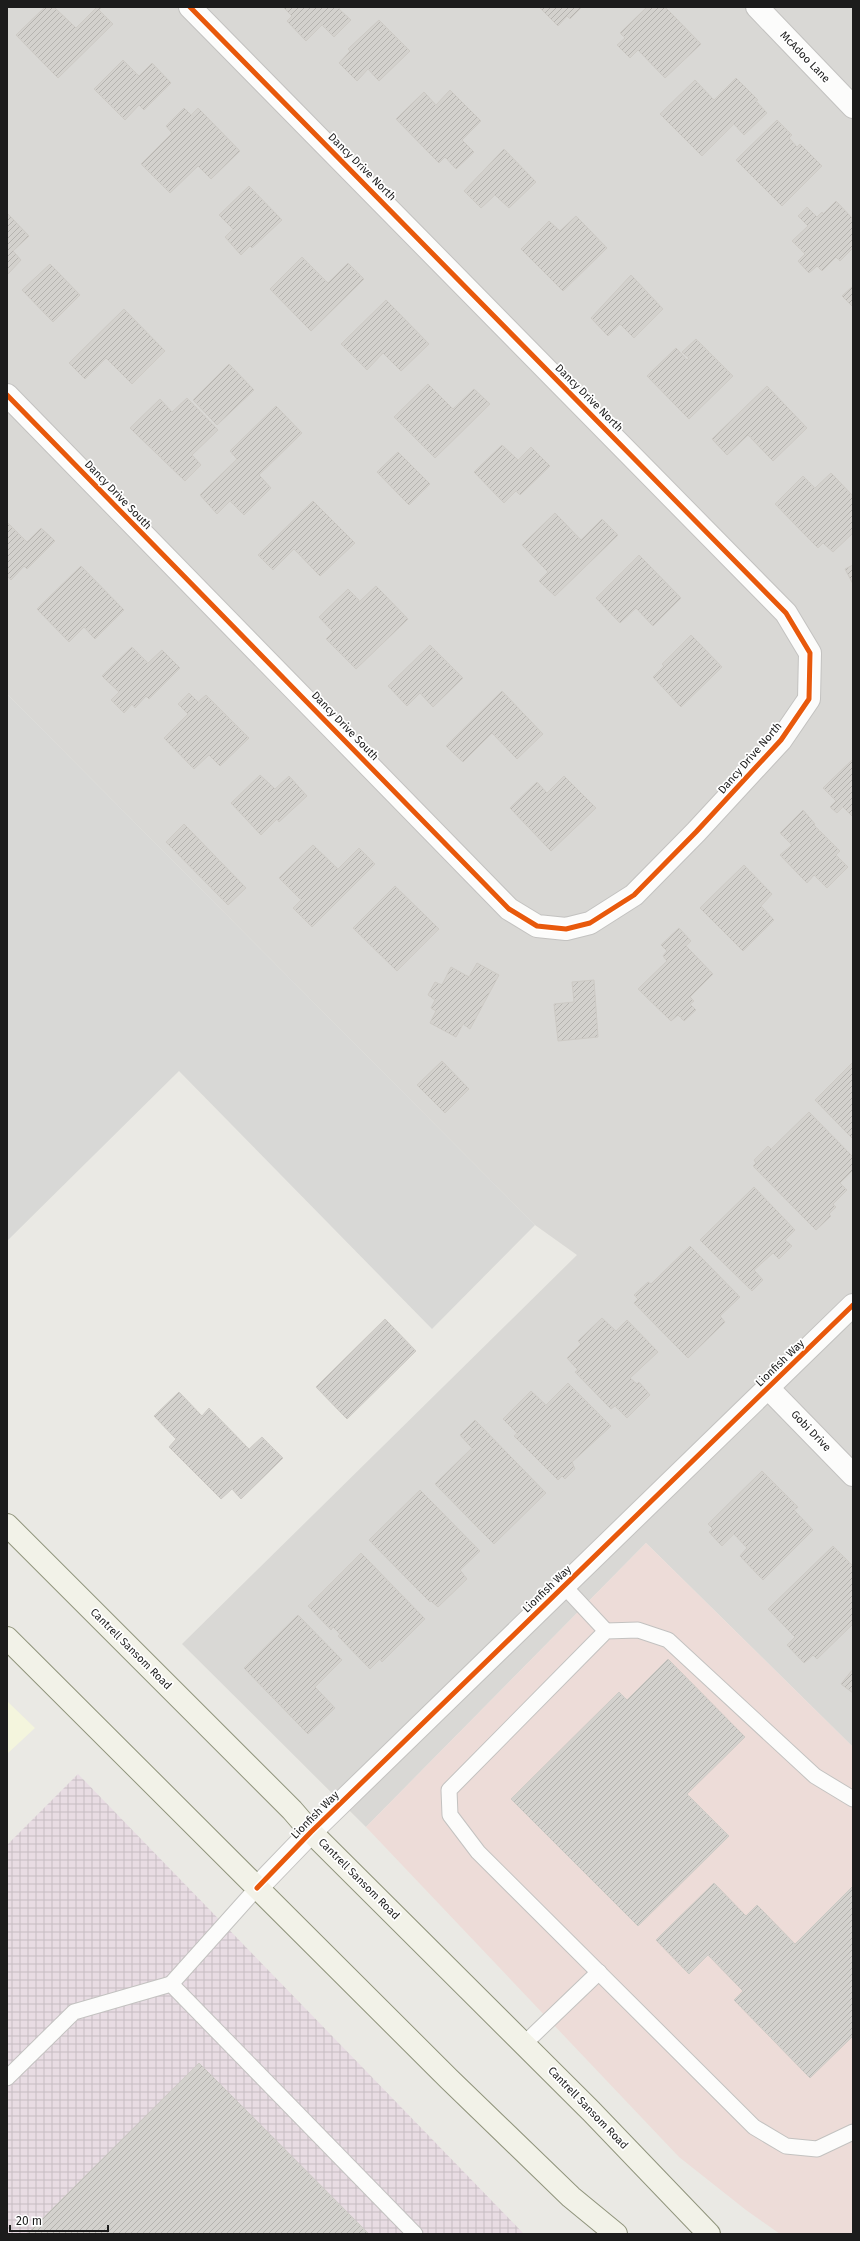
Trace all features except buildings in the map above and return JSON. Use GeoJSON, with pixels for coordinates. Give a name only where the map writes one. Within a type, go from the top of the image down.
{"type":"FeatureCollection","features":[{"type":"Feature","properties":{"kind":"main road","name":"Cantrell Sansom Road"},"geometry":{"type":"LineString","coordinates":[[7,1525],[292,1810],[311,1832],[524,2044],[709,2234]]}},
{"type":"Feature","properties":{"kind":"main road"},"geometry":{"type":"LineString","coordinates":[[7,1638],[449,2080],[571,2197],[616,2234]]}},
{"type":"Feature","properties":{"kind":"street","name":"Dancy Drive North"},"geometry":{"type":"LineString","coordinates":[[190,7],[786,613],[810,653],[809,699],[781,740],[696,832]]}},
{"type":"Feature","properties":{"kind":"street","name":"McAdoo Lane"},"geometry":{"type":"LineString","coordinates":[[758,7],[853,107]]}},
{"type":"Feature","properties":{"kind":"street","name":"Dancy Drive South"},"geometry":{"type":"LineString","coordinates":[[7,396],[509,908],[537,926],[566,929],[590,923],[634,894],[696,832]]}},
{"type":"Feature","properties":{"kind":"street","name":"Lionfish Way"},"geometry":{"type":"LineString","coordinates":[[257,1888],[311,1832],[853,1306]]}},
{"type":"Feature","properties":{"kind":"street","name":"Gobi Drive"},"geometry":{"type":"LineString","coordinates":[[768,1388],[853,1475]]}},
{"type":"Feature","properties":{"kind":"lane"},"geometry":{"type":"LineString","coordinates":[[564,1586],[606,1631]]}},
{"type":"Feature","properties":{"kind":"lane"},"geometry":{"type":"LineString","coordinates":[[853,1799],[815,1776],[668,1640],[638,1630],[606,1631],[449,1790],[450,1815],[478,1852],[754,2127],[786,2146],[817,2148],[853,2132]]}},
{"type":"Feature","properties":{"kind":"lane"},"geometry":{"type":"LineString","coordinates":[[7,2078],[74,2012],[171,1984],[257,1888]]}},
{"type":"Feature","properties":{"kind":"lane"},"geometry":{"type":"LineString","coordinates":[[524,2044],[599,1972]]}},
{"type":"Feature","properties":{"kind":"lane"},"geometry":{"type":"LineString","coordinates":[[171,1984],[415,2234]]}},
{"type":"Feature","properties":{"kind":"shaded area"},"geometry":{"type":"Polygon","coordinates":[[[7,7],[853,7],[853,1747],[646,1543],[366,1827],[182,1644],[577,1255],[535,1225],[7,694],[7,7]]]}},
{"type":"Feature","properties":{"kind":"shaded area"},"geometry":{"type":"Polygon","coordinates":[[[7,694],[535,1225],[432,1329],[179,1071],[7,1241],[7,694]]]}},
{"type":"Feature","properties":{"kind":"shaded area"},"geometry":{"type":"Polygon","coordinates":[[[646,1543],[853,1747],[853,2234],[780,2234],[746,2210],[679,2157],[366,1827],[646,1543]]]}},
{"type":"Feature","properties":{"kind":"shaded area"},"geometry":{"type":"Polygon","coordinates":[[[7,1701],[35,1728],[7,1754],[7,1701]]]}},
{"type":"Feature","properties":{"kind":"shaded area"},"geometry":{"type":"Polygon","coordinates":[[[78,1774],[524,2234],[7,2234],[7,1845],[78,1774]]]}},
{"type":"Feature","properties":{"kind":"cycle path"},"geometry":{"type":"LineString","coordinates":[[7,395],[509,909],[537,926],[566,929],[590,923],[634,895],[696,832],[781,740],[809,699],[810,653],[786,613],[190,7]]}},
{"type":"Feature","properties":{"kind":"cycle path"},"geometry":{"type":"LineString","coordinates":[[257,1888],[311,1832],[853,1305]]}}]}
